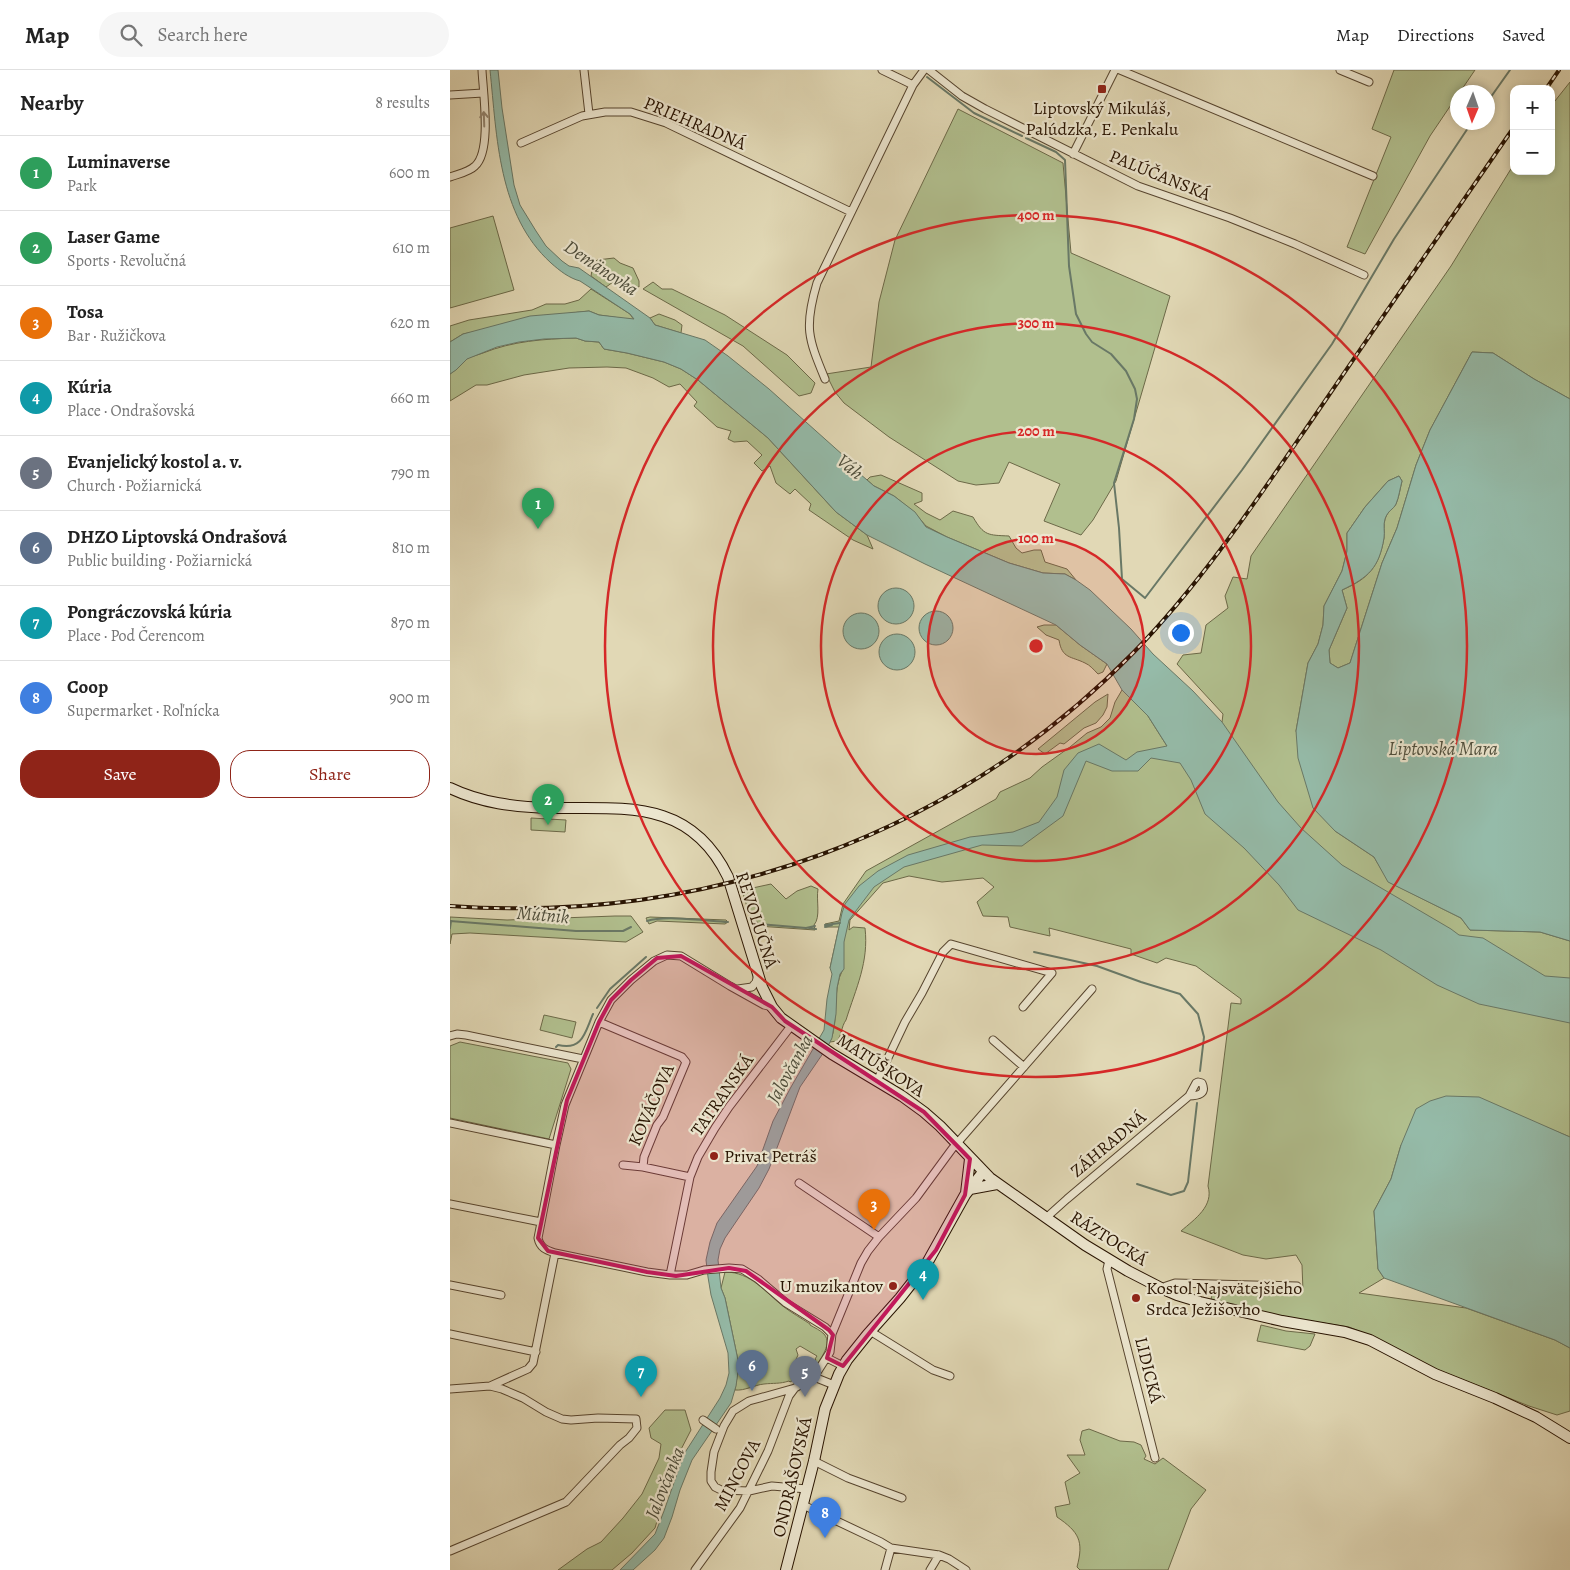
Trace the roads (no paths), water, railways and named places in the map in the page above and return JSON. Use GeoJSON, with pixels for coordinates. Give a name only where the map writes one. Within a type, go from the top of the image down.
{"type":"FeatureCollection","features":[{"type":"Feature","properties":{"kind":"main road","name":"REVOLUČNÁ"},"geometry":{"type":"LineString","coordinates":[[450,788],[472,798],[512,805],[548,808],[620,807],[638,809],[671,819],[681,825],[700,838],[722,864],[728,877],[762,987],[772,1007]]}},
{"type":"Feature","properties":{"kind":"main road","name":"MATÚŠKOVA"},"geometry":{"type":"LineString","coordinates":[[772,1007],[791,1026],[924,1112],[982,1172],[997,1184]]}},
{"type":"Feature","properties":{"kind":"main road","name":"ONDRAŠOVSKÁ"},"geometry":{"type":"LineString","coordinates":[[968,1192],[970,1159]]}},
{"type":"Feature","properties":{"kind":"main road","name":"ONDRAŠOVSKÁ"},"geometry":{"type":"LineString","coordinates":[[786,1570],[814,1461],[825,1409],[843,1366],[926,1265],[968,1192],[982,1172]]}},
{"type":"Feature","properties":{"kind":"main road","name":"RÁZTOCKÁ"},"geometry":{"type":"LineString","coordinates":[[997,1184],[1109,1260],[1163,1289],[1192,1300],[1250,1314],[1351,1333],[1370,1340],[1443,1378],[1495,1398],[1536,1417],[1570,1438]]}},
{"type":"Feature","properties":{"kind":"main road"},"geometry":{"type":"LineString","coordinates":[[968,1192],[997,1184]]}},
{"type":"Feature","properties":{"kind":"street"},"geometry":{"type":"LineString","coordinates":[[453,176],[476,166],[482,154],[485,141],[482,70]]}},
{"type":"Feature","properties":{"kind":"street"},"geometry":{"type":"LineString","coordinates":[[584,70],[589,114]]}},
{"type":"Feature","properties":{"kind":"street"},"geometry":{"type":"LineString","coordinates":[[882,70],[913,85]]}},
{"type":"Feature","properties":{"kind":"street"},"geometry":{"type":"LineString","coordinates":[[825,379],[811,341],[809,325],[810,309],[818,283],[913,85],[924,70]]}},
{"type":"Feature","properties":{"kind":"street","name":"PALÚČANSKÁ"},"geometry":{"type":"LineString","coordinates":[[929,70],[962,96],[985,109],[1138,186],[1230,218],[1364,275]]}},
{"type":"Feature","properties":{"kind":"street"},"geometry":{"type":"LineString","coordinates":[[1073,154],[1116,70]]}},
{"type":"Feature","properties":{"kind":"street"},"geometry":{"type":"LineString","coordinates":[[1120,70],[1373,176]]}},
{"type":"Feature","properties":{"kind":"street"},"geometry":{"type":"LineString","coordinates":[[1340,70],[1369,82]]}},
{"type":"Feature","properties":{"kind":"street"},"geometry":{"type":"LineString","coordinates":[[450,95],[483,93]]}},
{"type":"Feature","properties":{"kind":"street","name":"PRIEHRADNÁ"},"geometry":{"type":"LineString","coordinates":[[521,142],[589,114],[622,111],[640,114],[659,120],[851,212]]}},
{"type":"Feature","properties":{"kind":"street"},"geometry":{"type":"LineString","coordinates":[[877,1081],[905,1022],[943,952],[951,944],[1052,973],[1023,1007]]}},
{"type":"Feature","properties":{"kind":"street","name":"MATÚŠKOVA"},"geometry":{"type":"LineString","coordinates":[[599,1022],[611,1000],[620,990],[654,961],[672,954],[681,956],[764,1005],[772,1007]]}},
{"type":"Feature","properties":{"kind":"street"},"geometry":{"type":"LineString","coordinates":[[736,989],[752,987],[756,982],[758,974]]}},
{"type":"Feature","properties":{"kind":"street"},"geometry":{"type":"LineString","coordinates":[[807,1489],[772,1486],[749,1491],[721,1490],[712,1484],[710,1477],[712,1462],[721,1432],[731,1414],[741,1406],[760,1398],[795,1388],[814,1377],[827,1358],[832,1346],[832,1334],[868,1251],[916,1198],[952,1148],[1092,989]]}},
{"type":"Feature","properties":{"kind":"street"},"geometry":{"type":"LineString","coordinates":[[599,1022],[565,1105],[538,1238],[544,1249],[555,1253],[647,1272],[670,1275],[687,1275],[704,1270],[736,1268],[749,1273],[786,1303],[824,1326],[832,1334]]}},
{"type":"Feature","properties":{"kind":"street","name":"KOVÁČOVA"},"geometry":{"type":"LineString","coordinates":[[599,1022],[682,1057],[686,1062],[663,1117],[657,1125],[644,1157],[643,1167]]}},
{"type":"Feature","properties":{"kind":"street","name":"TATRANSKÁ"},"geometry":{"type":"LineString","coordinates":[[670,1275],[690,1177],[707,1140],[791,1026]]}},
{"type":"Feature","properties":{"kind":"street"},"geometry":{"type":"LineString","coordinates":[[450,1036],[457,1034],[466,1035],[583,1059]]}},
{"type":"Feature","properties":{"kind":"street"},"geometry":{"type":"LineString","coordinates":[[993,1040],[1024,1067]]}},
{"type":"Feature","properties":{"kind":"street","name":"ZÁHRADNÁ"},"geometry":{"type":"LineString","coordinates":[[1047,1217],[1189,1096]]}},
{"type":"Feature","properties":{"kind":"street"},"geometry":{"type":"LineString","coordinates":[[450,1123],[556,1144]]}},
{"type":"Feature","properties":{"kind":"street","name":"KOVÁČOVA"},"geometry":{"type":"LineString","coordinates":[[623,1165],[643,1167],[690,1177]]}},
{"type":"Feature","properties":{"kind":"street"},"geometry":{"type":"LineString","coordinates":[[799,1183],[879,1237]]}},
{"type":"Feature","properties":{"kind":"street"},"geometry":{"type":"LineString","coordinates":[[450,1204],[541,1222]]}},
{"type":"Feature","properties":{"kind":"street"},"geometry":{"type":"LineString","coordinates":[[490,1386],[528,1368],[533,1363],[555,1253]]}},
{"type":"Feature","properties":{"kind":"street","name":"LIDICKÁ"},"geometry":{"type":"LineString","coordinates":[[1109,1260],[1107,1269],[1155,1458]]}},
{"type":"Feature","properties":{"kind":"street"},"geometry":{"type":"LineString","coordinates":[[1163,1289],[1175,1283],[1297,1286]]}},
{"type":"Feature","properties":{"kind":"street"},"geometry":{"type":"LineString","coordinates":[[450,1285],[500,1295]]}},
{"type":"Feature","properties":{"kind":"street"},"geometry":{"type":"LineString","coordinates":[[870,1331],[933,1370],[950,1376]]}},
{"type":"Feature","properties":{"kind":"street"},"geometry":{"type":"LineString","coordinates":[[450,1334],[536,1352]]}},
{"type":"Feature","properties":{"kind":"street"},"geometry":{"type":"LineString","coordinates":[[827,1358],[843,1366]]}},
{"type":"Feature","properties":{"kind":"street"},"geometry":{"type":"LineString","coordinates":[[814,1377],[834,1385]]}},
{"type":"Feature","properties":{"kind":"street"},"geometry":{"type":"LineString","coordinates":[[450,1389],[490,1386],[523,1398],[562,1419],[636,1419],[638,1426],[634,1433],[620,1444],[566,1502],[450,1551]]}},
{"type":"Feature","properties":{"kind":"street","name":"MINCOVA"},"geometry":{"type":"LineString","coordinates":[[695,1570],[740,1508],[776,1432],[788,1396],[795,1388]]}},
{"type":"Feature","properties":{"kind":"street"},"geometry":{"type":"LineString","coordinates":[[703,1420],[716,1429]]}},
{"type":"Feature","properties":{"kind":"street"},"geometry":{"type":"LineString","coordinates":[[814,1461],[848,1478],[902,1498]]}},
{"type":"Feature","properties":{"kind":"street"},"geometry":{"type":"LineString","coordinates":[[803,1505],[890,1548],[939,1555],[966,1570]]}},
{"type":"Feature","properties":{"kind":"street"},"geometry":{"type":"LineString","coordinates":[[885,1570],[890,1548]]}},
{"type":"Feature","properties":{"kind":"street"},"geometry":{"type":"LineString","coordinates":[[930,1570],[939,1555]]}},
{"type":"Feature","properties":{"kind":"water","name":"Váh"},"geometry":{"type":"Polygon","coordinates":[[[490,70],[498,70],[514,185],[520,205],[546,246],[562,261],[569,266],[579,268],[650,318],[655,325],[705,340],[728,356],[769,389],[844,456],[852,467],[874,486],[894,496],[915,512],[926,527],[1009,563],[1043,573],[1065,574],[1090,590],[1222,722],[1278,802],[1301,828],[1342,865],[1459,935],[1483,938],[1545,976],[1570,978],[1570,1023],[1479,1004],[1437,985],[1381,950],[1298,910],[1279,885],[1244,848],[1205,814],[1191,780],[1180,763],[1151,758],[1138,771],[1112,771],[1086,761],[1063,816],[1022,846],[982,845],[904,867],[874,887],[849,920],[844,942],[844,969],[840,974],[837,988],[836,1014],[832,1038],[800,1087],[769,1169],[759,1188],[725,1238],[720,1249],[718,1260],[721,1288],[725,1298],[739,1365],[736,1386],[731,1403],[692,1460],[664,1538],[655,1550],[633,1570],[620,1570],[655,1534],[684,1454],[720,1398],[726,1385],[729,1373],[728,1353],[711,1295],[706,1260],[710,1242],[717,1223],[757,1166],[773,1121],[824,1030],[832,974],[830,968],[845,904],[859,886],[878,871],[908,855],[970,837],[1013,832],[1039,822],[1057,797],[1064,770],[1078,753],[1099,744],[1126,760],[1137,752],[1167,746],[1148,716],[1122,690],[1107,664],[1056,625],[867,535],[836,512],[768,438],[698,380],[681,369],[664,362],[604,349],[599,342],[576,338],[544,339],[497,347],[467,359],[450,374],[450,342],[463,334],[530,316],[589,311],[599,315],[634,319],[630,314],[554,266],[533,244],[520,222],[510,199],[503,174],[498,148],[490,70]]]}},
{"type":"Feature","properties":{"kind":"water","name":"Liptovská Mara"},"geometry":{"type":"Polygon","coordinates":[[[1472,352],[1493,353],[1570,399],[1570,941],[1540,932],[1470,930],[1461,918],[1388,882],[1374,857],[1335,831],[1313,808],[1298,758],[1296,731],[1308,663],[1318,644],[1323,625],[1324,606],[1342,571],[1347,551],[1347,533],[1365,507],[1388,481],[1399,476],[1402,481],[1398,498],[1395,506],[1385,519],[1382,548],[1376,564],[1366,576],[1342,590],[1347,608],[1329,650],[1330,663],[1338,668],[1350,663],[1382,563],[1397,528],[1416,465],[1430,430],[1472,352]]]}},
{"type":"Feature","properties":{"kind":"water"},"geometry":{"type":"Polygon","coordinates":[[[896,588],[903,589],[909,593],[913,599],[913,613],[909,619],[903,623],[896,624],[889,623],[883,619],[879,613],[878,606],[879,599],[883,593],[889,589],[896,588]]]}},
{"type":"Feature","properties":{"kind":"water"},"geometry":{"type":"Polygon","coordinates":[[[936,611],[948,616],[953,628],[948,640],[936,645],[924,640],[919,628],[924,616],[936,611]]]}},
{"type":"Feature","properties":{"kind":"water"},"geometry":{"type":"Polygon","coordinates":[[[861,613],[874,618],[879,631],[874,644],[861,649],[848,644],[843,631],[848,618],[861,613]]]}},
{"type":"Feature","properties":{"kind":"water"},"geometry":{"type":"Polygon","coordinates":[[[897,634],[904,635],[910,639],[914,645],[914,659],[910,665],[904,669],[897,670],[890,669],[884,665],[880,659],[879,652],[880,645],[884,639],[890,635],[897,634]]]}},
{"type":"Feature","properties":{"kind":"water"},"geometry":{"type":"Polygon","coordinates":[[[1446,1096],[1479,1097],[1570,1137],[1570,1348],[1555,1340],[1384,1278],[1378,1269],[1374,1211],[1391,1179],[1401,1145],[1416,1109],[1430,1101],[1446,1096]]]}},
{"type":"Feature","properties":{"kind":"waterway"},"geometry":{"type":"LineString","coordinates":[[1495,91],[1510,70]]}},
{"type":"Feature","properties":{"kind":"waterway"},"geometry":{"type":"LineString","coordinates":[[927,77],[974,113],[1022,136]]}},
{"type":"Feature","properties":{"kind":"waterway"},"geometry":{"type":"LineString","coordinates":[[1026,138],[1056,152],[1065,160],[1069,266],[1076,314],[1092,342],[1111,354],[1126,371],[1135,389],[1137,399],[1134,419],[1114,483],[1122,579],[1145,598],[1242,470],[1332,344],[1394,239],[1467,130]]}},
{"type":"Feature","properties":{"kind":"waterway","name":"Mútnik"},"geometry":{"type":"LineString","coordinates":[[647,921],[675,918],[728,922]]}},
{"type":"Feature","properties":{"kind":"waterway","name":"Mútnik"},"geometry":{"type":"LineString","coordinates":[[450,921],[576,931],[623,931],[631,927]]}},
{"type":"Feature","properties":{"kind":"waterway","name":"Mútnik"},"geometry":{"type":"LineString","coordinates":[[450,928],[451,921]]}},
{"type":"Feature","properties":{"kind":"waterway","name":"Mútnik"},"geometry":{"type":"LineString","coordinates":[[825,925],[840,923]]}},
{"type":"Feature","properties":{"kind":"waterway","name":"Mútnik"},"geometry":{"type":"LineString","coordinates":[[758,924],[806,928],[815,926]]}},
{"type":"Feature","properties":{"kind":"waterway","name":"Mútnik"},"geometry":{"type":"LineString","coordinates":[[825,927],[832,925]]}},
{"type":"Feature","properties":{"kind":"waterway","name":"Mútnik"},"geometry":{"type":"LineString","coordinates":[[809,928],[816,929]]}},
{"type":"Feature","properties":{"kind":"waterway"},"geometry":{"type":"LineString","coordinates":[[1034,952],[1097,966],[1180,994],[1198,1014],[1204,1037],[1200,1071]]}},
{"type":"Feature","properties":{"kind":"waterway"},"geometry":{"type":"LineString","coordinates":[[597,1008],[610,989],[646,957]]}},
{"type":"Feature","properties":{"kind":"waterway"},"geometry":{"type":"LineString","coordinates":[[556,1047],[558,1045],[566,1046],[578,1043],[585,1033],[593,1014]]}},
{"type":"Feature","properties":{"kind":"waterway"},"geometry":{"type":"LineString","coordinates":[[1137,1184],[1171,1195],[1184,1191],[1188,1182],[1197,1103]]}},
{"type":"Feature","properties":{"kind":"railway"},"geometry":{"type":"LineString","coordinates":[[1549,85],[1559,70]]}},
{"type":"Feature","properties":{"kind":"railway"},"geometry":{"type":"LineString","coordinates":[[450,906],[546,908],[640,900],[731,882],[820,855],[906,818],[987,772],[1063,716],[1134,652],[1207,568],[1272,478],[1512,130]]}},
{"type":"Feature","properties":{"kind":"place","name":"Liptovský Mikuláš, Palúdzka, E. Penkalu"},"geometry":{"type":"Point","coordinates":[1102,89]}},
{"type":"Feature","properties":{"kind":"place","name":"Luminaverse"},"geometry":{"type":"Point","coordinates":[538,529]}},
{"type":"Feature","properties":{"kind":"place","name":"Laser Game"},"geometry":{"type":"Point","coordinates":[548,825]}},
{"type":"Feature","properties":{"kind":"place","name":"Privat Petráš"},"geometry":{"type":"Point","coordinates":[714,1156]}},
{"type":"Feature","properties":{"kind":"place","name":"Tosa"},"geometry":{"type":"Point","coordinates":[874,1230]}},
{"type":"Feature","properties":{"kind":"place","name":"U muzikantov"},"geometry":{"type":"Point","coordinates":[893,1286]}},
{"type":"Feature","properties":{"kind":"place","name":"Kostol Najsvätejšieho Srdca Ježišovho"},"geometry":{"type":"Point","coordinates":[1136,1298]}},
{"type":"Feature","properties":{"kind":"place","name":"Kúria"},"geometry":{"type":"Point","coordinates":[923,1300]}},
{"type":"Feature","properties":{"kind":"place","name":"DHZO Liptovská Ondrašová"},"geometry":{"type":"Point","coordinates":[752,1391]}},
{"type":"Feature","properties":{"kind":"place","name":"Pongráczovská kúria"},"geometry":{"type":"Point","coordinates":[641,1397]}},
{"type":"Feature","properties":{"kind":"place","name":"Evanjelický kostol a. v."},"geometry":{"type":"Point","coordinates":[805,1397]}},
{"type":"Feature","properties":{"kind":"place","name":"Coop"},"geometry":{"type":"Point","coordinates":[825,1538]}},
{"type":"Feature","properties":{"kind":"water label","name":"Demänovka"},"geometry":{"type":"Point","coordinates":[601,268]}},
{"type":"Feature","properties":{"kind":"water label","name":"Jalovčanka"},"geometry":{"type":"Point","coordinates":[790,1069]}},
{"type":"Feature","properties":{"kind":"water label","name":"Jalovčanka"},"geometry":{"type":"Point","coordinates":[665,1483]}}]}
